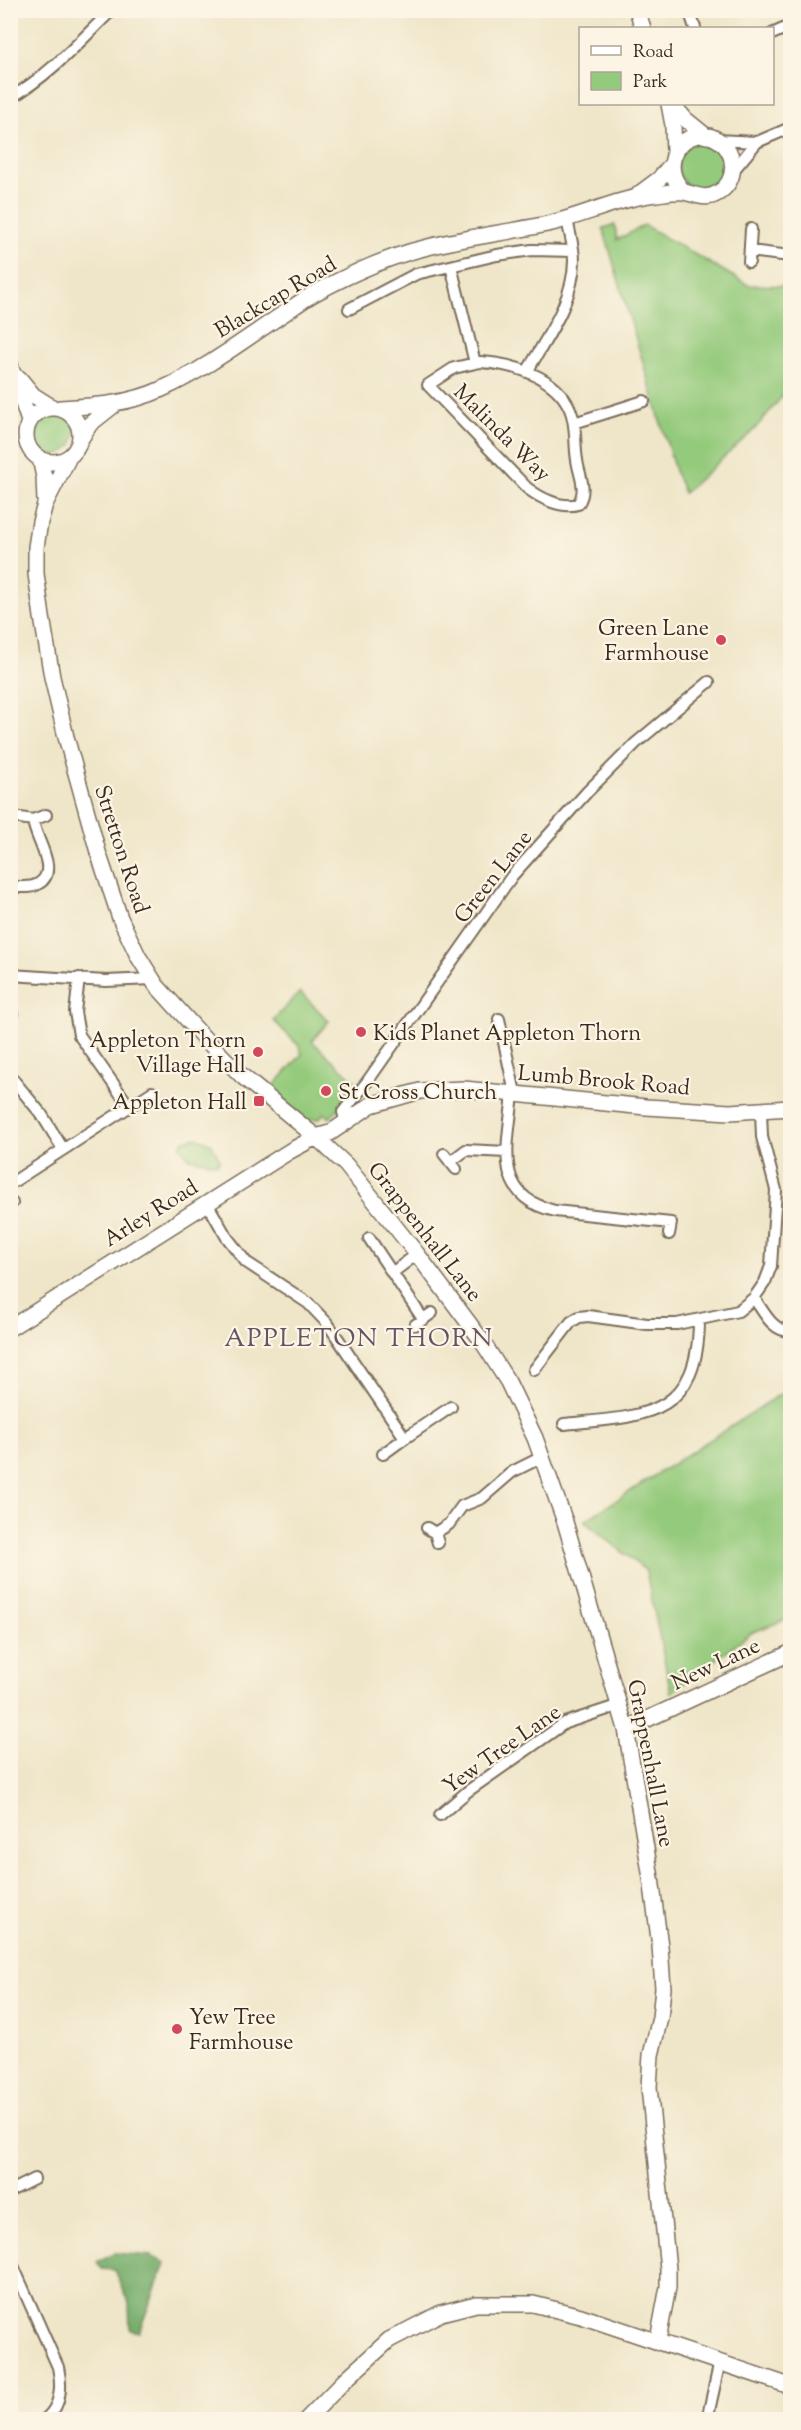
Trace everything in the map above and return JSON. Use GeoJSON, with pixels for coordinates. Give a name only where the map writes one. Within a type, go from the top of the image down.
{"type":"FeatureCollection","features":[{"type":"Feature","properties":{"kind":"main road"},"geometry":{"type":"LineString","coordinates":[[637,10],[643,27]]}},
{"type":"Feature","properties":{"kind":"main road"},"geometry":{"type":"LineString","coordinates":[[671,105],[675,180],[685,192],[701,197],[710,196],[726,186],[732,172],[730,154],[685,119],[672,105]]}},
{"type":"Feature","properties":{"kind":"main road"},"geometry":{"type":"LineString","coordinates":[[673,159],[687,140],[711,138]]}},
{"type":"Feature","properties":{"kind":"main road","name":"Blackcap Road"},"geometry":{"type":"LineString","coordinates":[[636,196],[659,179],[673,159]]}},
{"type":"Feature","properties":{"kind":"main road","name":"Blackcap Road"},"geometry":{"type":"LineString","coordinates":[[56,408],[117,404],[161,390],[210,362],[314,293],[392,257],[427,247],[567,218],[636,196],[685,192]]}},
{"type":"Feature","properties":{"kind":"main road"},"geometry":{"type":"LineString","coordinates":[[11,367],[33,395],[56,408],[68,411],[78,424],[80,440],[74,452],[69,457],[54,462],[40,458],[28,445],[26,436],[30,421],[35,414],[56,408]]}},
{"type":"Feature","properties":{"kind":"main road"},"geometry":{"type":"LineString","coordinates":[[11,367],[30,421]]}},
{"type":"Feature","properties":{"kind":"main road","name":"Blackcap Road"},"geometry":{"type":"LineString","coordinates":[[80,440],[90,424],[117,404]]}},
{"type":"Feature","properties":{"kind":"main road","name":"Stretton Road"},"geometry":{"type":"LineString","coordinates":[[45,504],[69,457]]}},
{"type":"Feature","properties":{"kind":"main road","name":"Stretton Road"},"geometry":{"type":"LineString","coordinates":[[40,458],[44,477],[45,504],[36,547],[36,574],[52,677],[82,796],[110,890],[138,956],[171,1002],[242,1076],[316,1137]]}},
{"type":"Feature","properties":{"kind":"main road","name":"Lumb Brook Road"},"geometry":{"type":"LineString","coordinates":[[316,1137],[330,1133],[371,1105],[420,1091],[464,1089],[646,1107],[730,1112],[790,1108]]}},
{"type":"Feature","properties":{"kind":"main road","name":"Arley Road"},"geometry":{"type":"LineString","coordinates":[[10,1328],[316,1137]]}},
{"type":"Feature","properties":{"kind":"main road","name":"Grappenhall Lane"},"geometry":{"type":"LineString","coordinates":[[316,1137],[346,1165],[417,1254],[474,1329],[521,1406],[542,1457],[576,1555],[627,1729],[641,1808],[663,1968],[662,2004],[651,2055],[649,2087],[668,2258],[668,2287],[658,2340]]}},
{"type":"Feature","properties":{"kind":"main road","name":"New Lane"},"geometry":{"type":"LineString","coordinates":[[627,1729],[790,1653]]}},
{"type":"Feature","properties":{"kind":"main road"},"geometry":{"type":"LineString","coordinates":[[306,2420],[345,2379],[389,2340],[441,2313],[476,2304],[533,2304],[582,2316],[790,2386]]}},
{"type":"Feature","properties":{"kind":"street"},"geometry":{"type":"LineString","coordinates":[[10,98],[29,86],[54,65],[112,10]]}},
{"type":"Feature","properties":{"kind":"street"},"geometry":{"type":"LineString","coordinates":[[689,10],[695,27]]}},
{"type":"Feature","properties":{"kind":"street"},"geometry":{"type":"LineString","coordinates":[[774,33],[790,26]]}},
{"type":"Feature","properties":{"kind":"street"},"geometry":{"type":"LineString","coordinates":[[732,172],[757,142],[790,128]]}},
{"type":"Feature","properties":{"kind":"street"},"geometry":{"type":"LineString","coordinates":[[711,138],[757,142]]}},
{"type":"Feature","properties":{"kind":"street"},"geometry":{"type":"LineString","coordinates":[[527,372],[565,301],[573,269],[573,251],[567,218]]}},
{"type":"Feature","properties":{"kind":"street"},"geometry":{"type":"LineString","coordinates":[[752,229],[750,257],[790,256]]}},
{"type":"Feature","properties":{"kind":"street"},"geometry":{"type":"LineString","coordinates":[[349,309],[416,274],[532,250],[573,251]]}},
{"type":"Feature","properties":{"kind":"street"},"geometry":{"type":"LineString","coordinates":[[451,266],[475,363],[496,363],[527,372],[553,387],[570,409],[574,423],[644,401]]}},
{"type":"Feature","properties":{"kind":"street","name":"Malinda Way"},"geometry":{"type":"LineString","coordinates":[[475,363],[454,368],[429,385],[527,488],[538,496],[572,506],[578,504],[584,492],[576,453],[574,423]]}},
{"type":"Feature","properties":{"kind":"street","name":"Green Lane"},"geometry":{"type":"LineString","coordinates":[[345,1121],[342,1116],[343,1112],[367,1082],[512,876],[587,792],[627,752],[709,682]]}},
{"type":"Feature","properties":{"kind":"street"},"geometry":{"type":"LineString","coordinates":[[20,818],[33,820],[46,815]]}},
{"type":"Feature","properties":{"kind":"street"},"geometry":{"type":"LineString","coordinates":[[10,887],[27,888],[38,885],[48,871],[47,862],[33,829],[33,820]]}},
{"type":"Feature","properties":{"kind":"street"},"geometry":{"type":"LineString","coordinates":[[10,975],[106,981],[153,979]]}},
{"type":"Feature","properties":{"kind":"street"},"geometry":{"type":"LineString","coordinates":[[79,978],[75,1012],[79,1035],[129,1106]]}},
{"type":"Feature","properties":{"kind":"street"},"geometry":{"type":"LineString","coordinates":[[499,1019],[514,1093],[507,1171],[525,1199],[540,1208],[555,1211],[671,1223],[669,1234]]}},
{"type":"Feature","properties":{"kind":"street"},"geometry":{"type":"LineString","coordinates":[[10,1076],[42,1115],[63,1149]]}},
{"type":"Feature","properties":{"kind":"street"},"geometry":{"type":"LineString","coordinates":[[10,1184],[152,1092]]}},
{"type":"Feature","properties":{"kind":"street"},"geometry":{"type":"LineString","coordinates":[[534,1370],[572,1322],[579,1317],[588,1316],[647,1324],[677,1324],[738,1311],[754,1298],[765,1282],[771,1266],[776,1190],[762,1137],[761,1111]]}},
{"type":"Feature","properties":{"kind":"street"},"geometry":{"type":"LineString","coordinates":[[450,1162],[466,1150],[507,1152]]}},
{"type":"Feature","properties":{"kind":"street"},"geometry":{"type":"LineString","coordinates":[[207,1203],[226,1236],[246,1262],[308,1303],[328,1324],[405,1438]]}},
{"type":"Feature","properties":{"kind":"street"},"geometry":{"type":"LineString","coordinates":[[369,1238],[423,1319]]}},
{"type":"Feature","properties":{"kind":"street"},"geometry":{"type":"LineString","coordinates":[[392,1273],[417,1254]]}},
{"type":"Feature","properties":{"kind":"street"},"geometry":{"type":"LineString","coordinates":[[754,1298],[774,1326],[783,1331],[790,1331]]}},
{"type":"Feature","properties":{"kind":"street"},"geometry":{"type":"LineString","coordinates":[[562,1424],[601,1420],[657,1409],[672,1400],[686,1385],[694,1367],[699,1342],[699,1321]]}},
{"type":"Feature","properties":{"kind":"street"},"geometry":{"type":"LineString","coordinates":[[383,1454],[451,1407]]}},
{"type":"Feature","properties":{"kind":"street"},"geometry":{"type":"LineString","coordinates":[[434,1535],[449,1524],[462,1506],[482,1498],[512,1472],[542,1457]]}},
{"type":"Feature","properties":{"kind":"street","name":"Yew Tree Lane"},"geometry":{"type":"LineString","coordinates":[[440,1815],[468,1791],[565,1723],[620,1705]]}},
{"type":"Feature","properties":{"kind":"street"},"geometry":{"type":"LineString","coordinates":[[10,2191],[34,2179]]}},
{"type":"Feature","properties":{"kind":"street"},"geometry":{"type":"LineString","coordinates":[[10,2259],[58,2367],[61,2381],[60,2400],[44,2420]]}},
{"type":"Feature","properties":{"kind":"street"},"geometry":{"type":"LineString","coordinates":[[707,2420],[720,2361]]}},
{"type":"Feature","properties":{"kind":"green space"},"geometry":{"type":"Polygon","coordinates":[[[697,142],[707,142],[719,149],[726,161],[726,171],[719,183],[707,190],[697,190],[682,179],[678,171],[678,161],[689,146],[697,142]]]}},
{"type":"Feature","properties":{"kind":"green space"},"geometry":{"type":"Polygon","coordinates":[[[615,225],[617,240],[644,225],[748,285],[790,286],[790,387],[754,430],[684,493],[676,474],[603,228],[615,225]]]}},
{"type":"Feature","properties":{"kind":"green space"},"geometry":{"type":"Polygon","coordinates":[[[53,411],[68,418],[75,433],[68,448],[53,455],[38,448],[31,433],[38,418],[53,411]]]}},
{"type":"Feature","properties":{"kind":"green space"},"geometry":{"type":"Polygon","coordinates":[[[300,992],[329,1021],[312,1041],[359,1085],[330,1118],[324,1113],[319,1119],[306,1120],[271,1089],[302,1054],[299,1046],[273,1020],[300,992]]]}},
{"type":"Feature","properties":{"kind":"green space"},"geometry":{"type":"Polygon","coordinates":[[[197,1137],[212,1144],[220,1160],[217,1164],[189,1158],[180,1146],[183,1141],[197,1137]]]}},
{"type":"Feature","properties":{"kind":"green space"},"geometry":{"type":"Polygon","coordinates":[[[790,1388],[790,1618],[753,1632],[671,1693],[646,1571],[584,1521],[790,1388]]]}},
{"type":"Feature","properties":{"kind":"green space"},"geometry":{"type":"Polygon","coordinates":[[[114,2253],[151,2256],[165,2263],[139,2332],[130,2330],[129,2303],[115,2270],[102,2269],[97,2262],[114,2253]]]}},
{"type":"Feature","properties":{"kind":"place","name":"Green Lane Farmhouse"},"geometry":{"type":"Point","coordinates":[721,640]}},
{"type":"Feature","properties":{"kind":"place","name":"Kids Planet Appleton Thorn"},"geometry":{"type":"Point","coordinates":[361,1032]}},
{"type":"Feature","properties":{"kind":"place","name":"Appleton Thorn Village Hall"},"geometry":{"type":"Point","coordinates":[258,1052]}},
{"type":"Feature","properties":{"kind":"place","name":"St Cross Church"},"geometry":{"type":"Point","coordinates":[326,1091]}},
{"type":"Feature","properties":{"kind":"place","name":"Appleton Hall"},"geometry":{"type":"Point","coordinates":[259,1101]}},
{"type":"Feature","properties":{"kind":"place","name":"Yew Tree Farmhouse"},"geometry":{"type":"Point","coordinates":[177,2029]}},
{"type":"Feature","properties":{"kind":"district","name":"APPLETON THORN"},"geometry":{"type":"Point","coordinates":[359,1337]}}]}
